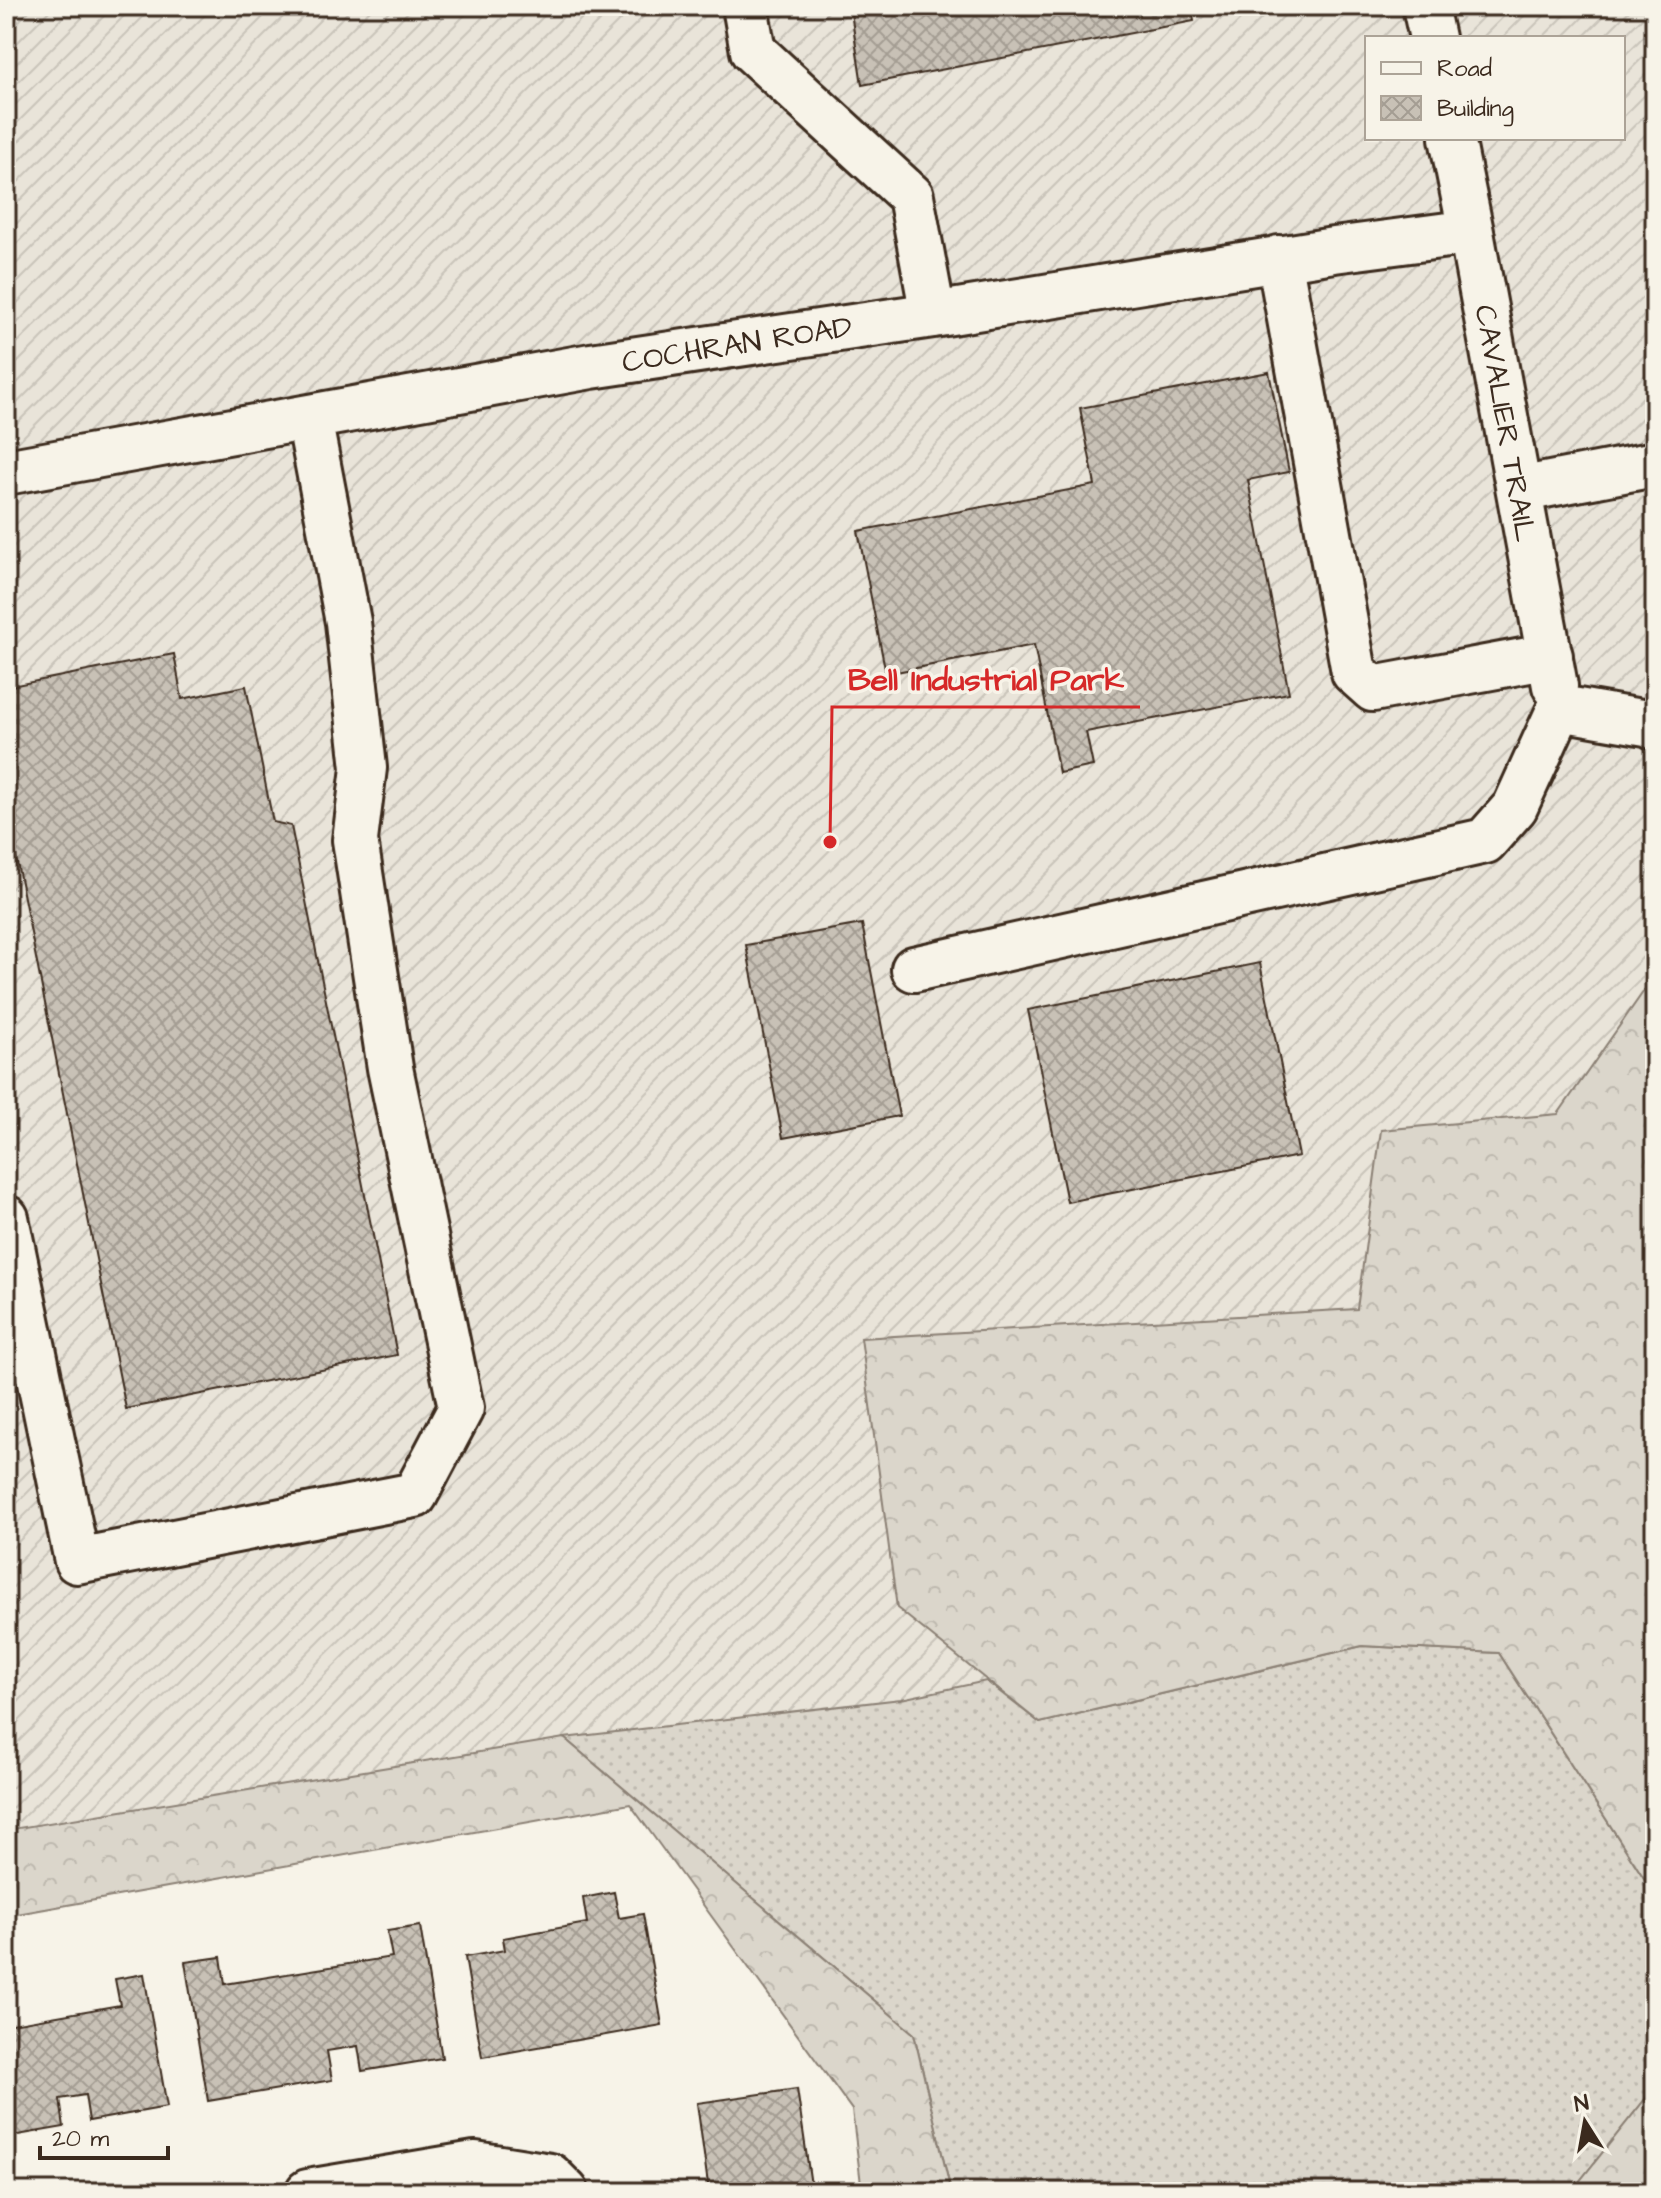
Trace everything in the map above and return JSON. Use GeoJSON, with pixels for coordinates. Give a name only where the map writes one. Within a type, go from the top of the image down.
{"type":"FeatureCollection","features":[{"type":"Feature","properties":{"kind":"street"},"geometry":{"type":"LineString","coordinates":[[745,6],[753,51],[911,196],[933,315]]}},
{"type":"Feature","properties":{"kind":"street"},"geometry":{"type":"LineString","coordinates":[[1425,6],[1432,36]]}},
{"type":"Feature","properties":{"kind":"street","name":"CAVALIER TRAIL"},"geometry":{"type":"LineString","coordinates":[[1452,140],[1560,708]]}},
{"type":"Feature","properties":{"kind":"street","name":"COCHRAN ROAD"},"geometry":{"type":"LineString","coordinates":[[6,472],[591,366],[933,315],[1279,258],[1471,232]]}},
{"type":"Feature","properties":{"kind":"street"},"geometry":{"type":"LineString","coordinates":[[1279,258],[1354,672],[1373,689],[1550,656]]}},
{"type":"Feature","properties":{"kind":"street"},"geometry":{"type":"LineString","coordinates":[[6,1218],[77,1561],[415,1495],[461,1408],[390,1068],[357,856],[355,840],[364,768],[348,622],[309,418]]}},
{"type":"Feature","properties":{"kind":"street"},"geometry":{"type":"LineString","coordinates":[[1519,490],[1655,464]]}},
{"type":"Feature","properties":{"kind":"street"},"geometry":{"type":"LineString","coordinates":[[914,969],[1485,841],[1515,807],[1560,708],[1655,727]]}},
{"type":"Feature","properties":{"kind":"street"},"geometry":{"type":"LineString","coordinates":[[308,2192],[475,2164],[550,2176],[566,2192]]}},
{"type":"Feature","properties":{"kind":"shaded area"},"geometry":{"type":"Polygon","coordinates":[[[6,6],[1655,6],[1655,1546],[901,1699],[564,1738],[6,1830],[6,6]]]}},
{"type":"Feature","properties":{"kind":"green space"},"geometry":{"type":"Polygon","coordinates":[[[1655,975],[1655,1895],[1499,1653],[1362,1646],[1040,1723],[897,1608],[861,1338],[1357,1309],[1381,1130],[1558,1114],[1655,975]]]}},
{"type":"Feature","properties":{"kind":"green space"},"geometry":{"type":"Polygon","coordinates":[[[1362,1646],[1499,1653],[1655,1895],[1655,2081],[1650,2093],[1571,2192],[951,2192],[914,2034],[564,1738],[901,1699],[986,1681],[1040,1723],[1362,1646]]]}},
{"type":"Feature","properties":{"kind":"green space"},"geometry":{"type":"Polygon","coordinates":[[[564,1738],[914,2034],[951,2192],[862,2192],[852,2110],[630,1804],[6,1916],[6,1830],[564,1738]]]}},
{"type":"Feature","properties":{"kind":"green space"},"geometry":{"type":"Polygon","coordinates":[[[1655,2081],[1655,2192],[1571,2192],[1650,2093],[1655,2081]]]}},
{"type":"Feature","properties":{"kind":"building"},"geometry":{"type":"Polygon","coordinates":[[[850,6],[1191,6],[1194,21],[862,85],[850,6]]]}},
{"type":"Feature","properties":{"kind":"building"},"geometry":{"type":"Polygon","coordinates":[[[1269,372],[1289,472],[1248,480],[1289,693],[1086,732],[1093,766],[1059,773],[1034,645],[886,674],[858,531],[1095,485],[1080,408],[1269,372]]]}},
{"type":"Feature","properties":{"kind":"building"},"geometry":{"type":"Polygon","coordinates":[[[174,654],[182,699],[246,686],[273,822],[291,826],[397,1355],[126,1409],[6,808],[6,687],[174,654]]]}},
{"type":"Feature","properties":{"kind":"building"},"geometry":{"type":"Polygon","coordinates":[[[862,924],[899,1116],[783,1138],[746,945],[862,924]]]}},
{"type":"Feature","properties":{"kind":"building"},"geometry":{"type":"Polygon","coordinates":[[[1260,963],[1299,1156],[1067,1202],[1028,1010],[1260,963]]]}},
{"type":"Feature","properties":{"kind":"building"},"geometry":{"type":"Polygon","coordinates":[[[614,1892],[619,1918],[643,1914],[662,2025],[482,2057],[465,1957],[505,1950],[503,1938],[587,1923],[583,1898],[614,1892]]]}},
{"type":"Feature","properties":{"kind":"building"},"geometry":{"type":"Polygon","coordinates":[[[420,1926],[442,2058],[362,2071],[358,2046],[327,2051],[332,2080],[208,2101],[185,1962],[221,1957],[225,1984],[392,1957],[387,1931],[420,1926]]]}},
{"type":"Feature","properties":{"kind":"building"},"geometry":{"type":"Polygon","coordinates":[[[144,1974],[167,2107],[89,2121],[85,2095],[60,2099],[64,2127],[6,2137],[6,2025],[120,2005],[115,1979],[144,1974]]]}},
{"type":"Feature","properties":{"kind":"building"},"geometry":{"type":"Polygon","coordinates":[[[797,2089],[812,2192],[709,2192],[697,2103],[797,2089]]]}},
{"type":"Feature","properties":{"kind":"waterway"},"geometry":{"type":"LineString","coordinates":[[1649,2192],[1655,2186]]}},
{"type":"Feature","properties":{"kind":"place","name":"Bell Industrial Park"},"geometry":{"type":"Point","coordinates":[830,842]}}]}
